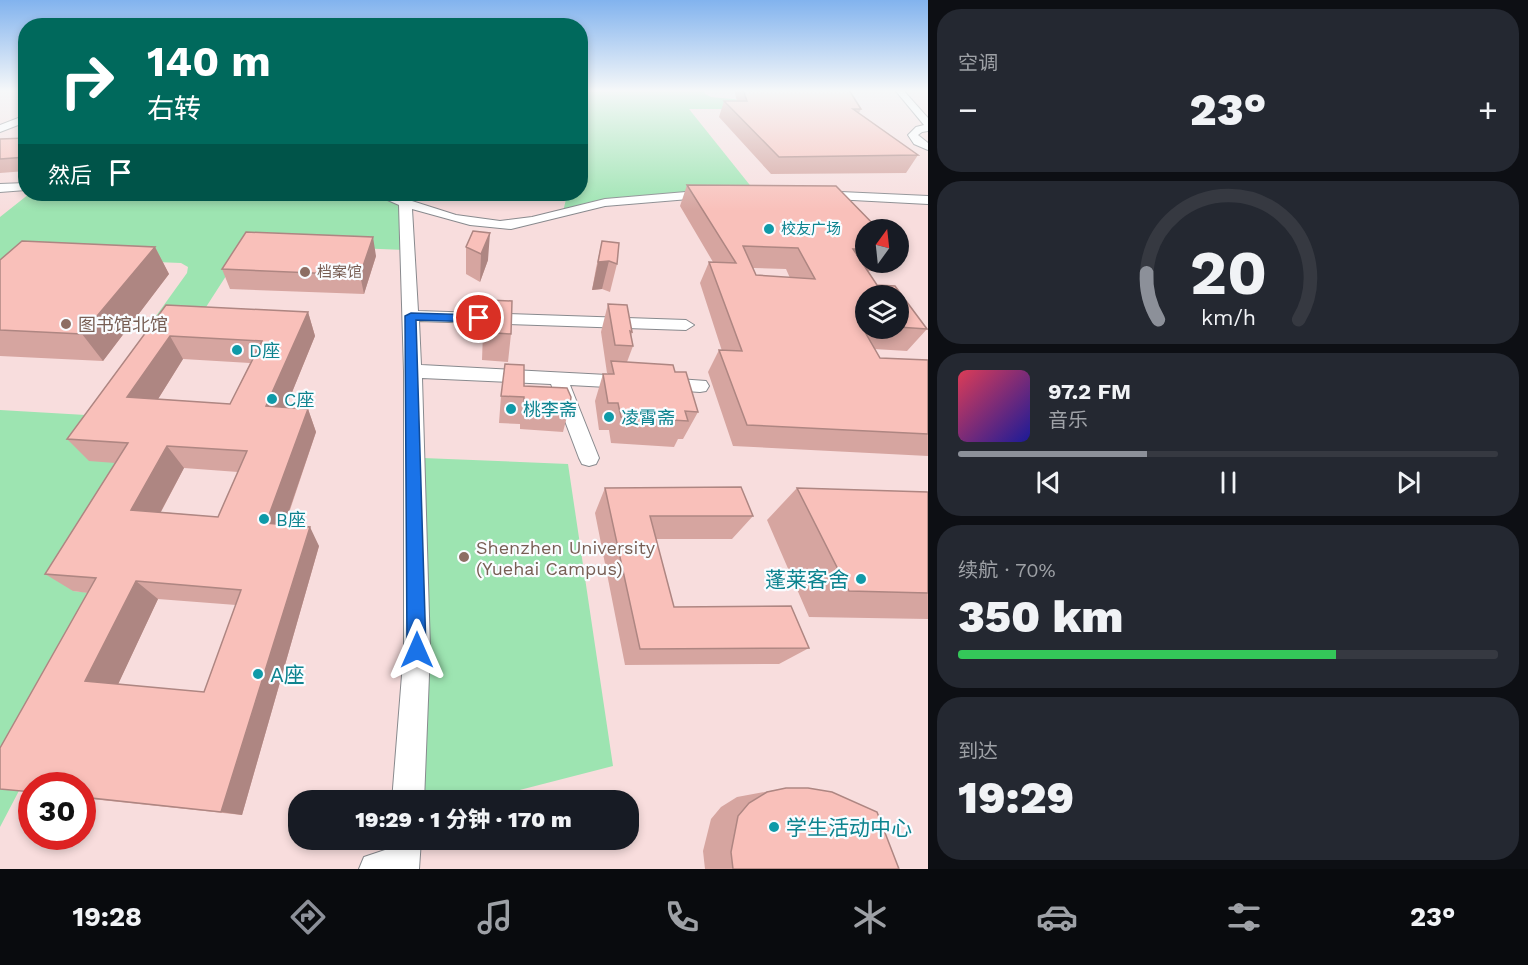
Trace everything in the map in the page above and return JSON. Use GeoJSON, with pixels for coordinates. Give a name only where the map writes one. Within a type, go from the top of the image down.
{"type":"FeatureCollection","features":[{"type":"Feature","properties":{"kind":"street"},"geometry":{"type":"LineString","coordinates":[[917,131],[913,132],[918,143]]}},
{"type":"Feature","properties":{"kind":"street"},"geometry":{"type":"LineString","coordinates":[[0,188],[18,187]]}},
{"type":"Feature","properties":{"kind":"street"},"geometry":{"type":"LineString","coordinates":[[402,201],[458,218],[501,225],[516,224],[589,206],[643,197],[722,194]]}},
{"type":"Feature","properties":{"kind":"street"},"geometry":{"type":"LineString","coordinates":[[808,194],[928,200]]}},
{"type":"Feature","properties":{"kind":"street"},"geometry":{"type":"LineString","coordinates":[[405,202],[405,250],[413,371],[417,650],[409,790]]}},
{"type":"Feature","properties":{"kind":"street"},"geometry":{"type":"LineString","coordinates":[[411,316],[686,325]]}},
{"type":"Feature","properties":{"kind":"street"},"geometry":{"type":"LineString","coordinates":[[413,371],[700,386]]}},
{"type":"Feature","properties":{"kind":"street"},"geometry":{"type":"LineString","coordinates":[[558,378],[589,458]]}},
{"type":"Feature","properties":{"kind":"shaded area","name":"Shenzhen University (Yuehai Campus)"},"geometry":{"type":"Polygon","coordinates":[[[0,131],[18,131],[18,201],[588,201],[588,131],[928,131],[928,869],[0,869],[0,131]]]}},
{"type":"Feature","properties":{"kind":"green space"},"geometry":{"type":"Polygon","coordinates":[[[588,131],[706,131],[757,194],[643,197],[563,212],[566,201],[588,201],[588,131]]]}},
{"type":"Feature","properties":{"kind":"green space"},"geometry":{"type":"Polygon","coordinates":[[[20,201],[402,201],[405,202],[405,250],[256,244],[244,248],[199,318],[156,316],[187,273],[188,267],[181,263],[57,258],[0,271],[0,217],[20,201]]]}},
{"type":"Feature","properties":{"kind":"green space"},"geometry":{"type":"Polygon","coordinates":[[[0,410],[120,417],[146,465],[73,591],[121,596],[29,772],[18,772],[18,793],[0,827],[0,410]]]}},
{"type":"Feature","properties":{"kind":"green space"},"geometry":{"type":"Polygon","coordinates":[[[423,458],[568,464],[613,766],[520,790],[419,790],[423,458]]]}},
{"type":"Feature","properties":{"kind":"building"},"geometry":{"type":"Polygon","coordinates":[[[753,131],[883,131],[918,155],[779,157],[753,131]]]}},
{"type":"Feature","properties":{"kind":"building"},"geometry":{"type":"Polygon","coordinates":[[[18,138],[18,158],[0,159],[0,139],[18,138]]]}},
{"type":"Feature","properties":{"kind":"building"},"geometry":{"type":"Polygon","coordinates":[[[687,185],[836,186],[868,219],[855,219],[855,249],[853,249],[855,273],[869,273],[877,285],[855,285],[855,339],[869,339],[880,358],[928,360],[928,434],[747,425],[719,350],[742,351],[709,262],[736,263],[687,185]],[[743,246],[756,275],[815,279],[798,248],[743,246]]]}},
{"type":"Feature","properties":{"kind":"building"},"geometry":{"type":"Polygon","coordinates":[[[473,231],[490,233],[481,254],[466,247],[473,231]]]}},
{"type":"Feature","properties":{"kind":"building"},"geometry":{"type":"Polygon","coordinates":[[[246,232],[373,237],[360,275],[222,269],[246,232]]]}},
{"type":"Feature","properties":{"kind":"building"},"geometry":{"type":"Polygon","coordinates":[[[22,241],[155,247],[82,334],[0,330],[0,260],[22,241]]]}},
{"type":"Feature","properties":{"kind":"building"},"geometry":{"type":"Polygon","coordinates":[[[602,241],[619,243],[617,264],[609,261],[598,262],[602,241]]]}},
{"type":"Feature","properties":{"kind":"building"},"geometry":{"type":"Polygon","coordinates":[[[489,300],[512,301],[511,334],[483,332],[489,300]]]}},
{"type":"Feature","properties":{"kind":"building"},"geometry":{"type":"Polygon","coordinates":[[[608,304],[627,305],[633,346],[615,345],[608,304]]]}},
{"type":"Feature","properties":{"kind":"building"},"geometry":{"type":"Polygon","coordinates":[[[166,305],[308,312],[266,406],[308,409],[266,523],[310,527],[221,812],[96,799],[96,772],[18,772],[18,791],[0,789],[0,748],[96,578],[45,574],[128,443],[67,439],[166,305]],[[170,336],[127,397],[230,404],[262,341],[170,336]],[[167,446],[131,510],[218,517],[247,451],[167,446]],[[136,581],[85,681],[204,692],[241,590],[136,581]]]}},
{"type":"Feature","properties":{"kind":"building"},"geometry":{"type":"Polygon","coordinates":[[[909,305],[927,329],[909,328],[909,305]]]}},
{"type":"Feature","properties":{"kind":"building"},"geometry":{"type":"Polygon","coordinates":[[[611,361],[673,365],[675,372],[686,372],[698,412],[685,411],[688,421],[621,417],[618,403],[608,403],[603,374],[614,374],[611,361]]]}},
{"type":"Feature","properties":{"kind":"building"},"geometry":{"type":"Polygon","coordinates":[[[505,364],[524,365],[524,386],[567,388],[571,397],[570,405],[524,402],[524,397],[501,396],[505,364]]]}},
{"type":"Feature","properties":{"kind":"building"},"geometry":{"type":"Polygon","coordinates":[[[741,487],[753,516],[650,516],[674,607],[791,606],[809,648],[640,649],[605,488],[741,487]]]}},
{"type":"Feature","properties":{"kind":"building"},"geometry":{"type":"Polygon","coordinates":[[[797,488],[928,492],[928,593],[849,591],[797,488]]]}},
{"type":"Feature","properties":{"kind":"building","name":"学生活动中心"},"geometry":{"type":"Polygon","coordinates":[[[786,788],[808,788],[832,792],[877,812],[899,869],[733,869],[731,852],[738,816],[749,803],[767,792],[786,788]]]}},
{"type":"Feature","properties":{"kind":"place","name":"校友广场"},"geometry":{"type":"Point","coordinates":[769,229]}},
{"type":"Feature","properties":{"kind":"place","name":"档案馆"},"geometry":{"type":"Point","coordinates":[305,272]}},
{"type":"Feature","properties":{"kind":"place","name":"图书馆北馆"},"geometry":{"type":"Point","coordinates":[66,324]}},
{"type":"Feature","properties":{"kind":"place","name":"D座"},"geometry":{"type":"Point","coordinates":[237,350]}},
{"type":"Feature","properties":{"kind":"place","name":"C座"},"geometry":{"type":"Point","coordinates":[272,399]}},
{"type":"Feature","properties":{"kind":"place","name":"桃李斋"},"geometry":{"type":"Point","coordinates":[511,409]}},
{"type":"Feature","properties":{"kind":"place","name":"凌霄斋"},"geometry":{"type":"Point","coordinates":[609,417]}},
{"type":"Feature","properties":{"kind":"place","name":"B座"},"geometry":{"type":"Point","coordinates":[264,519]}},
{"type":"Feature","properties":{"kind":"place","name":"Shenzhen University (Yuehai Campus)"},"geometry":{"type":"Point","coordinates":[464,557]}},
{"type":"Feature","properties":{"kind":"place","name":"蓬莱客舍"},"geometry":{"type":"Point","coordinates":[861,579]}},
{"type":"Feature","properties":{"kind":"place","name":"A座"},"geometry":{"type":"Point","coordinates":[258,674]}},
{"type":"Feature","properties":{"kind":"place","name":"学生活动中心"},"geometry":{"type":"Point","coordinates":[774,827]}},
{"type":"Feature","properties":{"kind":"route"},"geometry":{"type":"LineString","coordinates":[[417,650],[411,316],[479,318]]}}]}
